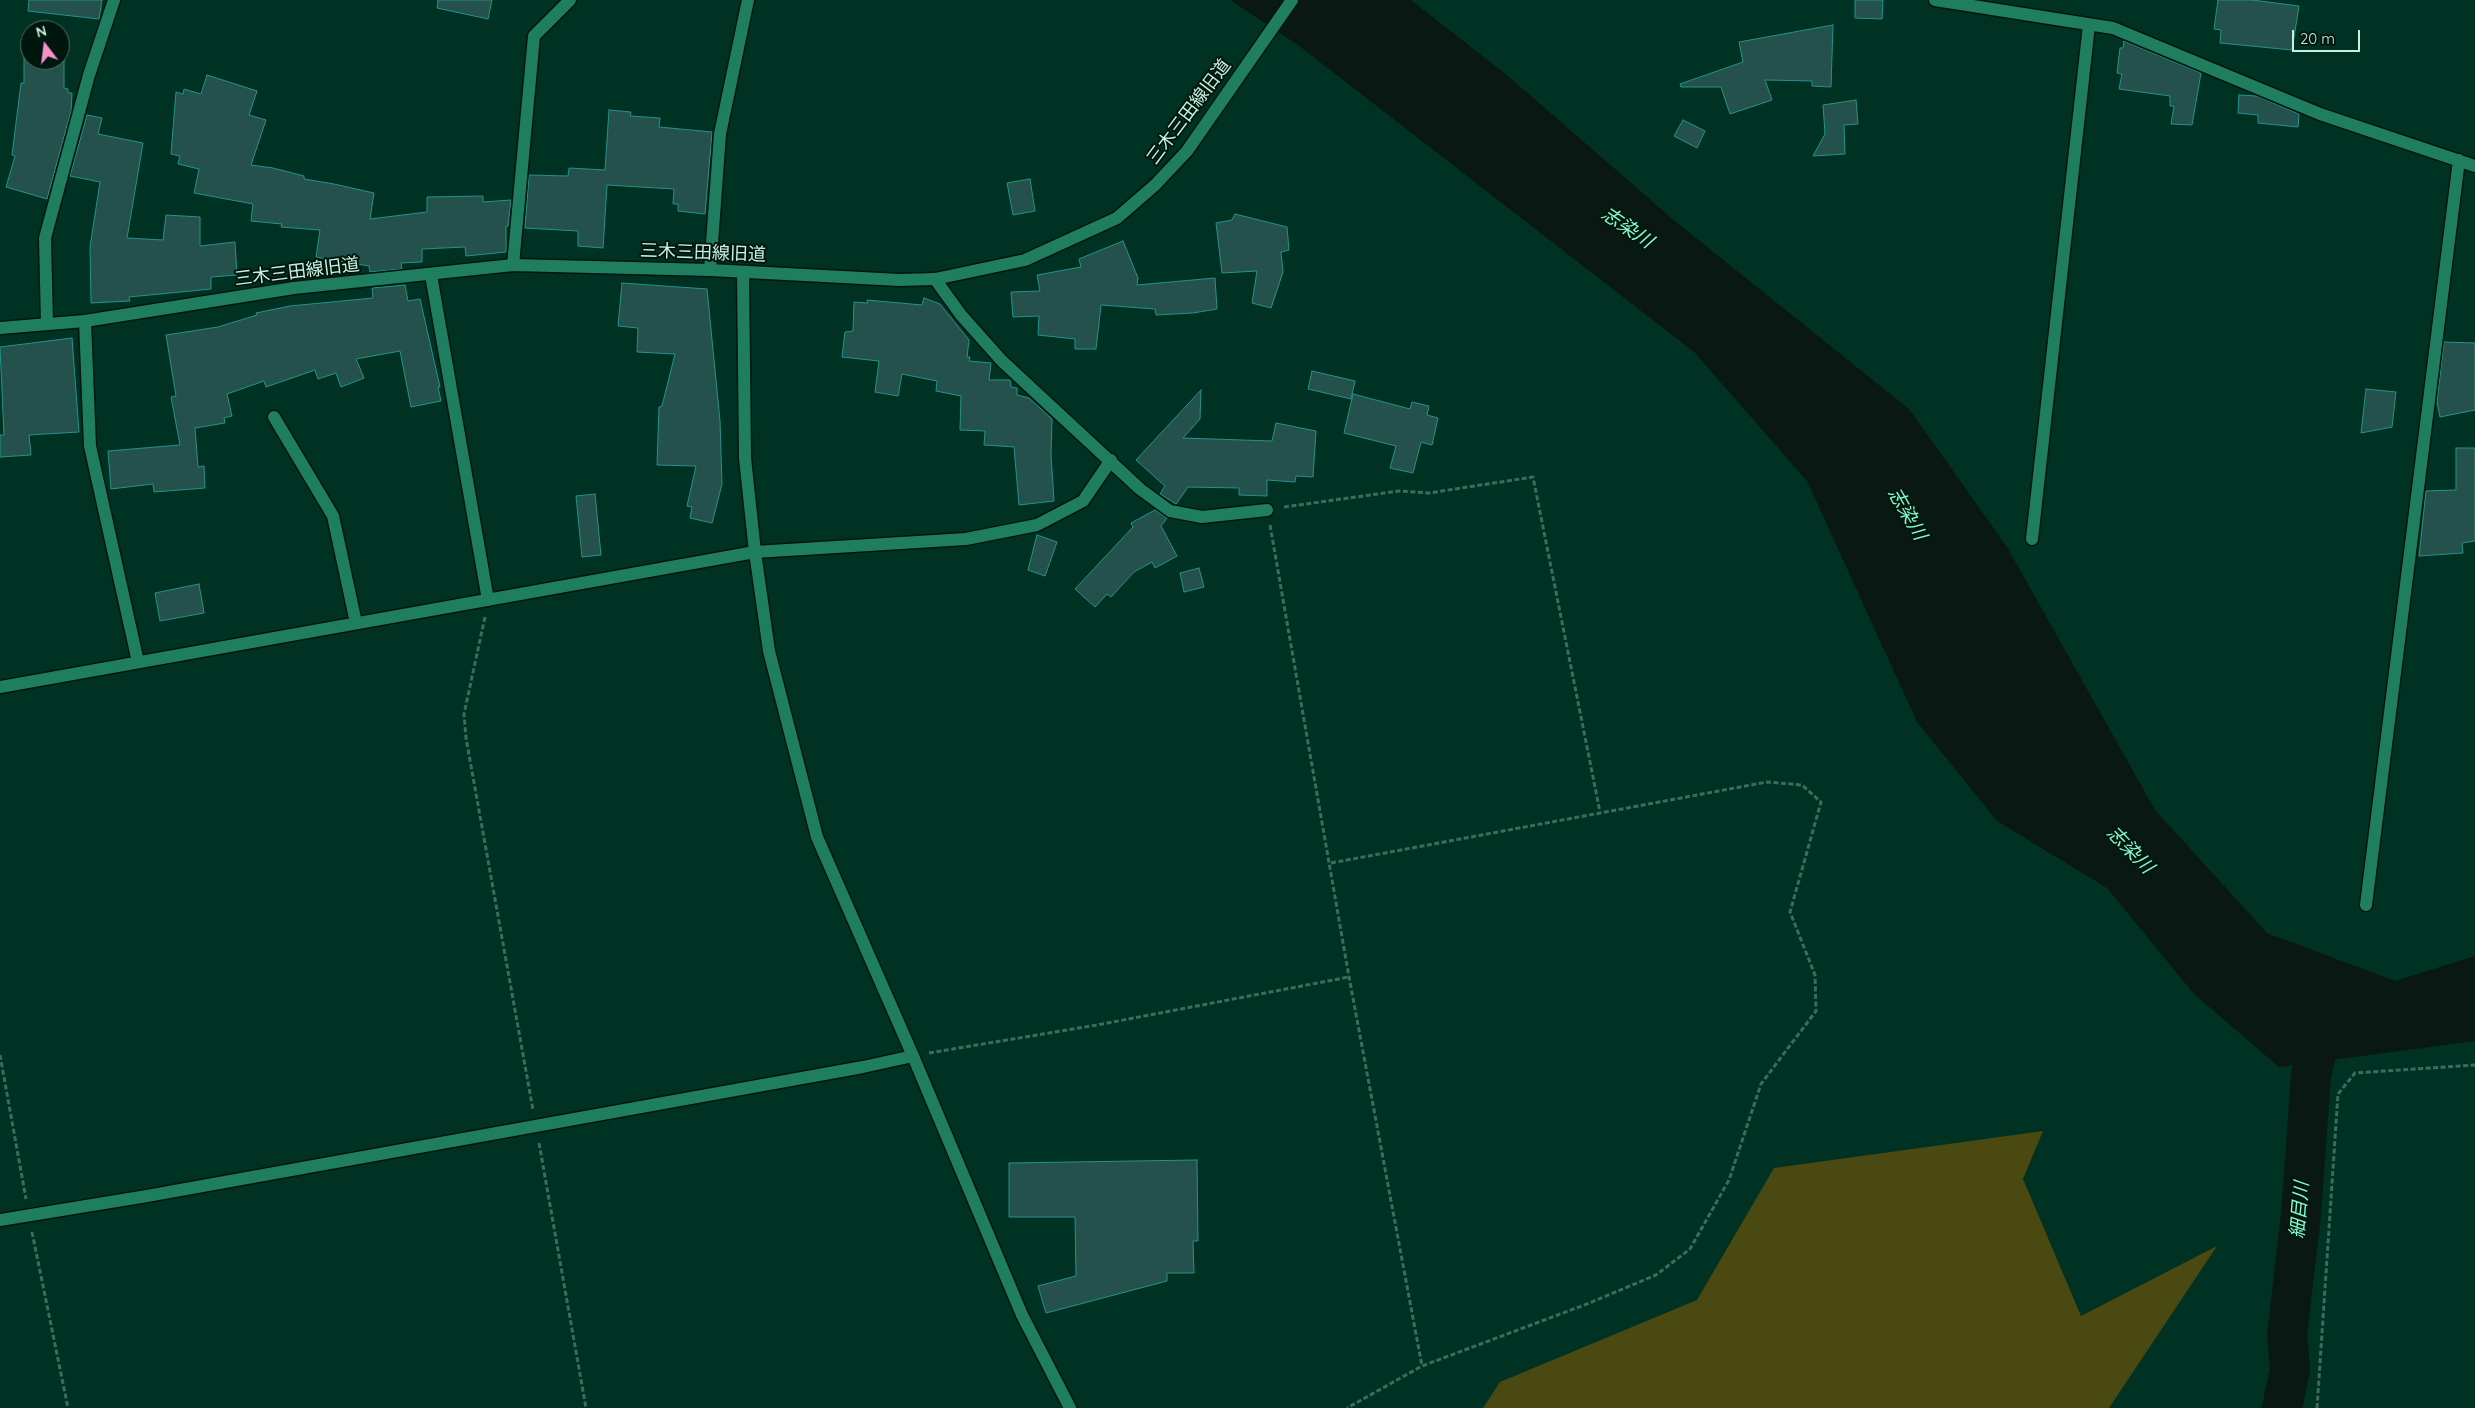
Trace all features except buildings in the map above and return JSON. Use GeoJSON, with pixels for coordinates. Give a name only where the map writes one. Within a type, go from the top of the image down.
{"type":"FeatureCollection","features":[{"type":"Feature","properties":{"kind":"street"},"geometry":{"type":"LineString","coordinates":[[47,324],[45,238],[89,75],[114,0]]}},
{"type":"Feature","properties":{"kind":"street"},"geometry":{"type":"LineString","coordinates":[[513,265],[534,36],[570,0]]}},
{"type":"Feature","properties":{"kind":"street"},"geometry":{"type":"LineString","coordinates":[[710,270],[720,134],[748,0]]}},
{"type":"Feature","properties":{"kind":"street","name":"三木三田線旧道"},"geometry":{"type":"LineString","coordinates":[[0,328],[85,321],[294,288],[513,265],[710,270],[899,280],[935,279],[1025,260],[1117,218],[1155,186],[1186,150],[1292,0]]}},
{"type":"Feature","properties":{"kind":"street"},"geometry":{"type":"LineString","coordinates":[[1935,0],[2089,26],[2114,28],[2320,114],[2475,166]]}},
{"type":"Feature","properties":{"kind":"street"},"geometry":{"type":"LineString","coordinates":[[2032,539],[2089,26]]}},
{"type":"Feature","properties":{"kind":"street"},"geometry":{"type":"LineString","coordinates":[[2366,904],[2459,160]]}},
{"type":"Feature","properties":{"kind":"street"},"geometry":{"type":"LineString","coordinates":[[743,272],[746,458],[755,552],[769,651],[817,837],[913,1056],[1022,1315],[1070,1408]]}},
{"type":"Feature","properties":{"kind":"street"},"geometry":{"type":"LineString","coordinates":[[431,274],[488,600]]}},
{"type":"Feature","properties":{"kind":"street"},"geometry":{"type":"LineString","coordinates":[[935,279],[961,315],[1002,361],[1140,488],[1170,511],[1202,517],[1267,510]]}},
{"type":"Feature","properties":{"kind":"street"},"geometry":{"type":"LineString","coordinates":[[85,321],[90,446],[138,662]]}},
{"type":"Feature","properties":{"kind":"street"},"geometry":{"type":"LineString","coordinates":[[274,418],[333,516],[356,623]]}},
{"type":"Feature","properties":{"kind":"street"},"geometry":{"type":"LineString","coordinates":[[0,686],[755,552],[966,539],[1037,525],[1083,501],[1111,460]]}},
{"type":"Feature","properties":{"kind":"street"},"geometry":{"type":"LineString","coordinates":[[0,1220],[147,1196],[863,1067],[913,1056]]}},
{"type":"Feature","properties":{"kind":"path"},"geometry":{"type":"LineString","coordinates":[[1422,1366],[1349,977],[1331,863],[1267,510],[1399,492],[1429,493],[1533,477],[1600,812]]}},
{"type":"Feature","properties":{"kind":"path"},"geometry":{"type":"LineString","coordinates":[[488,600],[464,714],[471,767],[586,1408]]}},
{"type":"Feature","properties":{"kind":"path"},"geometry":{"type":"LineString","coordinates":[[1331,863],[1767,782],[1802,785],[1821,802],[1790,912],[1816,975],[1816,1011],[1761,1084],[1729,1180],[1690,1249],[1656,1275],[1587,1304],[1422,1366],[1347,1408]]}},
{"type":"Feature","properties":{"kind":"path"},"geometry":{"type":"LineString","coordinates":[[913,1056],[1097,1026],[1349,977]]}},
{"type":"Feature","properties":{"kind":"path"},"geometry":{"type":"LineString","coordinates":[[0,1055],[29,1214],[68,1408]]}},
{"type":"Feature","properties":{"kind":"path"},"geometry":{"type":"LineString","coordinates":[[2316,1408],[2338,1094],[2354,1073],[2475,1065]]}},
{"type":"Feature","properties":{"kind":"shaded area"},"geometry":{"type":"Polygon","coordinates":[[[2043,1131],[2023,1179],[2081,1316],[2217,1246],[2109,1408],[1483,1408],[1500,1382],[1697,1300],[1774,1168],[2043,1131]]]}},
{"type":"Feature","properties":{"kind":"water","name":"志染川"},"geometry":{"type":"Polygon","coordinates":[[[1230,0],[1411,0],[1508,76],[1676,222],[1909,409],[2007,547],[2155,810],[2267,933],[2395,981],[2475,956],[2475,1041],[2279,1067],[2194,994],[2107,888],[1997,821],[1917,722],[1807,481],[1694,352],[1298,45],[1230,0]]]}},
{"type":"Feature","properties":{"kind":"waterway","name":"細目川"},"geometry":{"type":"LineString","coordinates":[[2282,1408],[2290,1369],[2287,1335],[2301,1215],[2311,1075],[2325,1013]]}}]}
